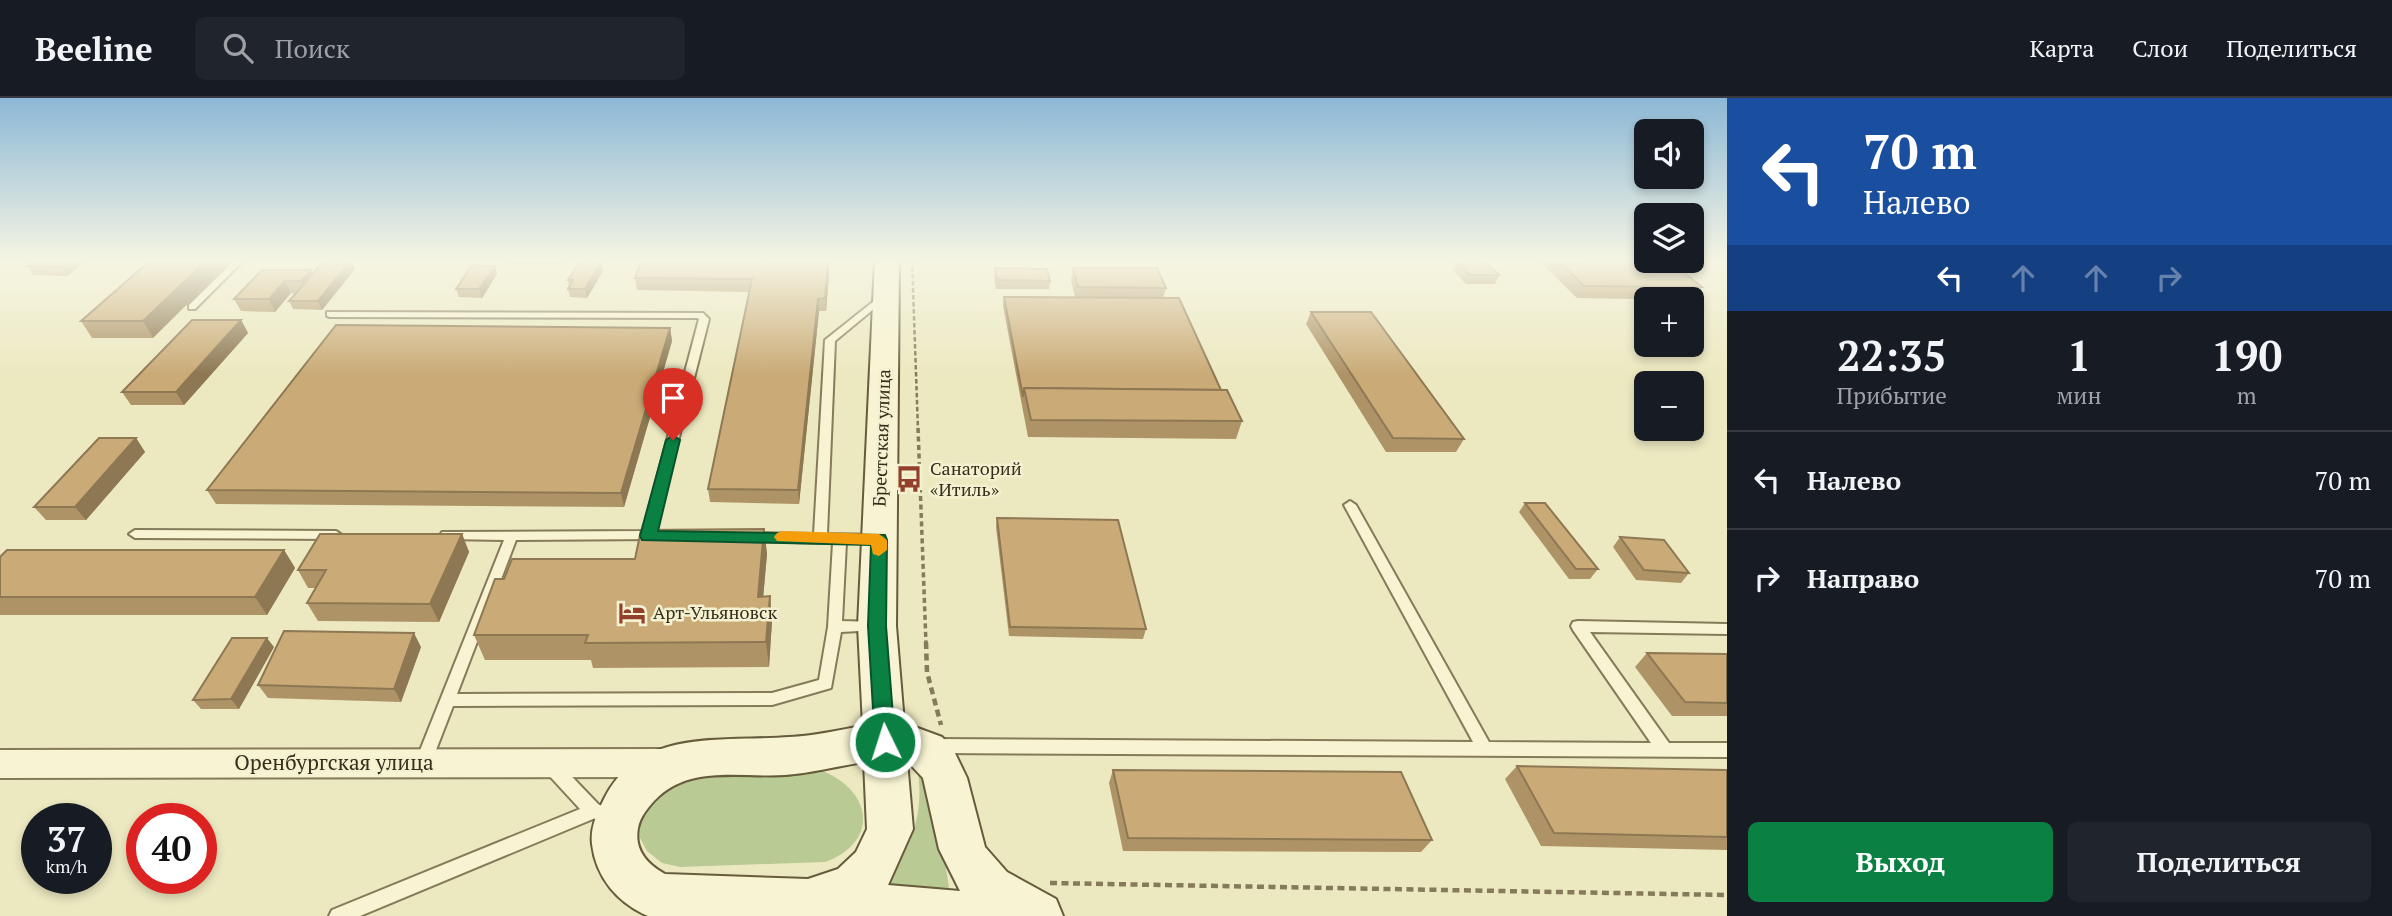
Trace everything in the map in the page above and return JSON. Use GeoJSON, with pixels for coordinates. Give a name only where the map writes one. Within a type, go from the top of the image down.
{"type":"FeatureCollection","features":[{"type":"Feature","properties":{"kind":"street","name":"Брестская улица"},"geometry":{"type":"LineString","coordinates":[[798,902],[836,898],[864,878],[882,857],[918,745],[877,626],[887,298]]}},
{"type":"Feature","properties":{"kind":"street","name":"Оренбургская улица"},"geometry":{"type":"LineString","coordinates":[[0,764],[668,763],[699,757],[795,756],[918,745]]}},
{"type":"Feature","properties":{"kind":"street"},"geometry":{"type":"LineString","coordinates":[[918,745],[935,757],[940,767],[948,788],[961,849],[969,865],[997,896],[1041,900]]}},
{"type":"Feature","properties":{"kind":"street","name":"Оренбургская улица"},"geometry":{"type":"LineString","coordinates":[[605,815],[668,763]]}},
{"type":"Feature","properties":{"kind":"street"},"geometry":{"type":"LineString","coordinates":[[605,815],[625,872],[648,892],[662,898],[798,902],[961,916]]}},
{"type":"Feature","properties":{"kind":"lane"},"geometry":{"type":"LineString","coordinates":[[192,307],[201,298]]}},
{"type":"Feature","properties":{"kind":"lane"},"geometry":{"type":"LineString","coordinates":[[820,539],[830,340],[882,298]]}},
{"type":"Feature","properties":{"kind":"lane"},"geometry":{"type":"LineString","coordinates":[[330,314],[700,314],[704,319],[648,536]]}},
{"type":"Feature","properties":{"kind":"lane"},"geometry":{"type":"LineString","coordinates":[[1350,505],[1485,749]]}},
{"type":"Feature","properties":{"kind":"lane"},"geometry":{"type":"LineString","coordinates":[[135,534],[344,535]]}},
{"type":"Feature","properties":{"kind":"lane"},"geometry":{"type":"LineString","coordinates":[[428,535],[676,536]]}},
{"type":"Feature","properties":{"kind":"lane"},"geometry":{"type":"LineString","coordinates":[[423,763],[512,536]]}},
{"type":"Feature","properties":{"kind":"lane"},"geometry":{"type":"LineString","coordinates":[[732,537],[879,540]]}},
{"type":"Feature","properties":{"kind":"lane"},"geometry":{"type":"LineString","coordinates":[[448,699],[772,699],[826,684],[835,627],[841,539]]}},
{"type":"Feature","properties":{"kind":"lane"},"geometry":{"type":"LineString","coordinates":[[835,627],[877,626]]}},
{"type":"Feature","properties":{"kind":"lane"},"geometry":{"type":"LineString","coordinates":[[1665,750],[1578,626],[1727,629]]}},
{"type":"Feature","properties":{"kind":"lane"},"geometry":{"type":"LineString","coordinates":[[918,745],[1727,750]]}},
{"type":"Feature","properties":{"kind":"lane"},"geometry":{"type":"LineString","coordinates":[[338,916],[605,815],[549,763]]}},
{"type":"Feature","properties":{"kind":"path"},"geometry":{"type":"LineString","coordinates":[[913,298],[927,672],[934,705],[918,745]]}},
{"type":"Feature","properties":{"kind":"path"},"geometry":{"type":"LineString","coordinates":[[1041,900],[1727,895]]}},
{"type":"Feature","properties":{"kind":"green space"},"geometry":{"type":"Polygon","coordinates":[[[823,771],[840,780],[852,791],[860,804],[863,817],[855,842],[825,862],[680,867],[662,863],[647,851],[639,836],[639,816],[647,801],[691,772],[823,771]]]}},
{"type":"Feature","properties":{"kind":"green space"},"geometry":{"type":"Polygon","coordinates":[[[930,772],[949,887],[945,892],[888,888],[887,880],[903,856],[914,830],[919,803],[918,773],[930,772]]]}},
{"type":"Feature","properties":{"kind":"building"},"geometry":{"type":"Polygon","coordinates":[[[107,298],[167,298],[143,321],[81,321],[107,298]]]}},
{"type":"Feature","properties":{"kind":"building"},"geometry":{"type":"Polygon","coordinates":[[[291,298],[320,298],[318,301],[289,301],[291,298]]]}},
{"type":"Feature","properties":{"kind":"building"},"geometry":{"type":"Polygon","coordinates":[[[748,298],[824,298],[818,299],[798,490],[708,489],[748,298]]]}},
{"type":"Feature","properties":{"kind":"building"},"geometry":{"type":"Polygon","coordinates":[[[1004,298],[1179,298],[1221,390],[1024,388],[1023,397],[1004,298]]]}},
{"type":"Feature","properties":{"kind":"building"},"geometry":{"type":"Polygon","coordinates":[[[1311,312],[1371,312],[1464,439],[1393,438],[1311,312]]]}},
{"type":"Feature","properties":{"kind":"building"},"geometry":{"type":"Polygon","coordinates":[[[192,320],[241,320],[176,392],[122,392],[192,320]]]}},
{"type":"Feature","properties":{"kind":"building"},"geometry":{"type":"Polygon","coordinates":[[[336,325],[670,328],[621,493],[207,490],[336,325]]]}},
{"type":"Feature","properties":{"kind":"building"},"geometry":{"type":"Polygon","coordinates":[[[1024,388],[1227,390],[1242,421],[1031,420],[1024,388]]]}},
{"type":"Feature","properties":{"kind":"building"},"geometry":{"type":"Polygon","coordinates":[[[99,438],[136,438],[75,507],[34,507],[99,438]]]}},
{"type":"Feature","properties":{"kind":"building"},"geometry":{"type":"Polygon","coordinates":[[[1525,503],[1545,503],[1598,569],[1576,569],[1525,503]]]}},
{"type":"Feature","properties":{"kind":"building"},"geometry":{"type":"Polygon","coordinates":[[[997,518],[1118,520],[1146,629],[1010,627],[997,518]]]}},
{"type":"Feature","properties":{"kind":"building","name":"Арт-Ульяновск"},"geometry":{"type":"Polygon","coordinates":[[[764,529],[758,597],[770,596],[766,642],[585,643],[588,635],[474,635],[495,579],[504,579],[512,559],[635,559],[641,530],[764,529]]]}},
{"type":"Feature","properties":{"kind":"building"},"geometry":{"type":"Polygon","coordinates":[[[320,534],[462,534],[430,604],[307,603],[326,570],[298,570],[320,534]]]}},
{"type":"Feature","properties":{"kind":"building"},"geometry":{"type":"Polygon","coordinates":[[[1620,537],[1664,540],[1689,573],[1644,570],[1620,537]]]}},
{"type":"Feature","properties":{"kind":"building"},"geometry":{"type":"Polygon","coordinates":[[[7,550],[284,550],[255,597],[0,597],[0,557],[7,550]]]}},
{"type":"Feature","properties":{"kind":"building"},"geometry":{"type":"Polygon","coordinates":[[[284,631],[414,633],[394,689],[258,685],[284,631]]]}},
{"type":"Feature","properties":{"kind":"building"},"geometry":{"type":"Polygon","coordinates":[[[232,638],[267,638],[231,699],[193,700],[232,638]]]}},
{"type":"Feature","properties":{"kind":"building"},"geometry":{"type":"Polygon","coordinates":[[[1647,653],[1727,654],[1727,703],[1685,702],[1647,653]]]}},
{"type":"Feature","properties":{"kind":"building"},"geometry":{"type":"Polygon","coordinates":[[[1517,766],[1727,770],[1727,837],[1554,833],[1517,766]]]}},
{"type":"Feature","properties":{"kind":"building"},"geometry":{"type":"Polygon","coordinates":[[[1113,770],[1401,772],[1432,840],[1128,838],[1113,770]]]}},
{"type":"Feature","properties":{"kind":"slow traffic"},"geometry":{"type":"LineString","coordinates":[[783,537],[879,540],[879,550]]}},
{"type":"Feature","properties":{"kind":"place","name":"Санаторий «Итиль»"},"geometry":{"type":"Point","coordinates":[909,479]}},
{"type":"Feature","properties":{"kind":"place","name":"Арт-Ульяновск"},"geometry":{"type":"Point","coordinates":[632,613]}},
{"type":"Feature","properties":{"kind":"route"},"geometry":{"type":"LineString","coordinates":[[673,440],[648,536],[879,540],[877,626],[885,742]]}}]}
